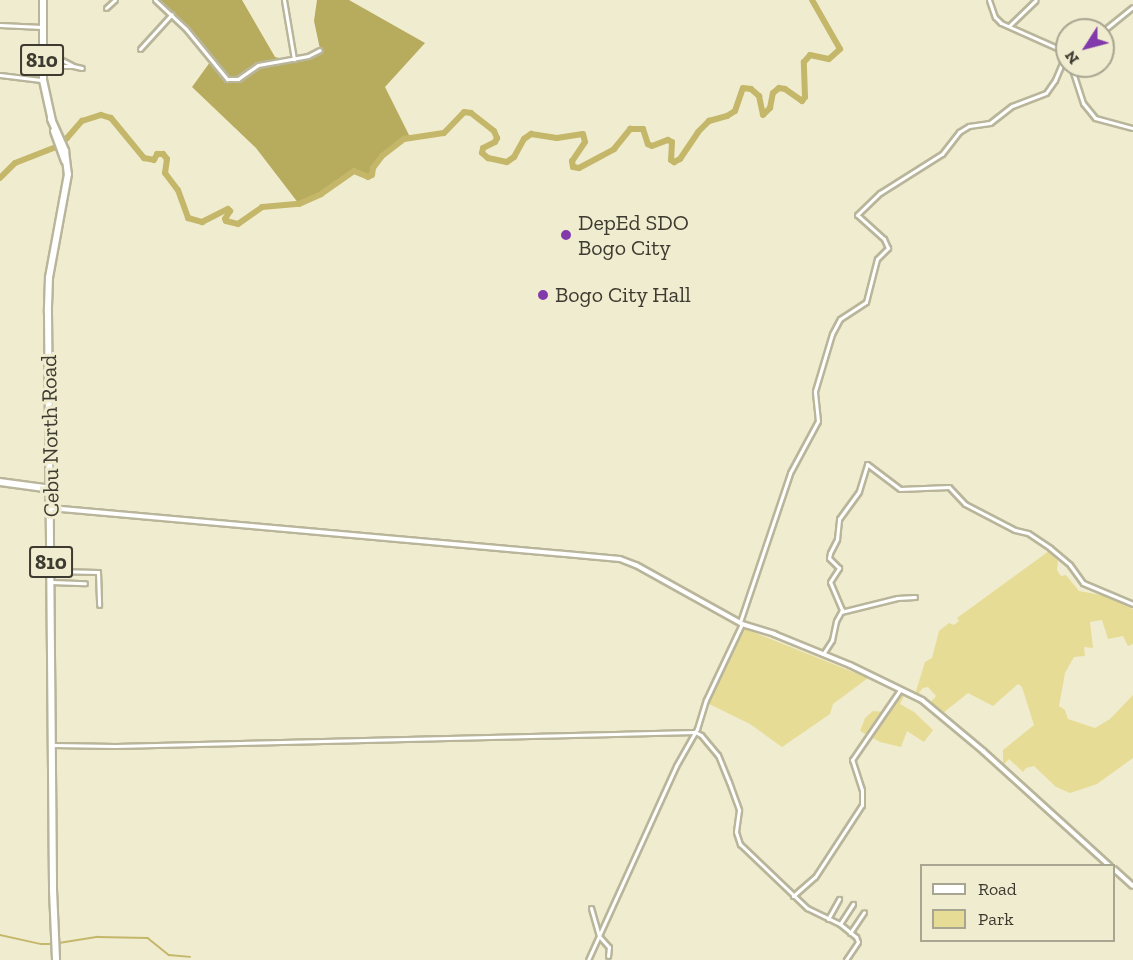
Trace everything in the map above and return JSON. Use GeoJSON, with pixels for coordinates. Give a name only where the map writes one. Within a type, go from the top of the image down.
{"type":"FeatureCollection","features":[{"type":"Feature","properties":{"kind":"highway","name":"Cebu North Road"},"geometry":{"type":"LineString","coordinates":[[43,0],[43,80],[51,119],[67,165],[67,190],[49,285],[56,960]]}},
{"type":"Feature","properties":{"kind":"highway"},"geometry":{"type":"LineString","coordinates":[[0,482],[51,489]]}},
{"type":"Feature","properties":{"kind":"street"},"geometry":{"type":"LineString","coordinates":[[106,8],[115,0]]}},
{"type":"Feature","properties":{"kind":"street"},"geometry":{"type":"LineString","coordinates":[[155,0],[172,14],[208,53],[227,79],[238,79],[258,65],[294,59],[320,50]]}},
{"type":"Feature","properties":{"kind":"street"},"geometry":{"type":"LineString","coordinates":[[284,0],[294,59]]}},
{"type":"Feature","properties":{"kind":"street"},"geometry":{"type":"LineString","coordinates":[[989,0],[998,20],[1055,47]]}},
{"type":"Feature","properties":{"kind":"street"},"geometry":{"type":"LineString","coordinates":[[1009,26],[1036,0]]}},
{"type":"Feature","properties":{"kind":"street"},"geometry":{"type":"LineString","coordinates":[[1115,21],[1133,7]]}},
{"type":"Feature","properties":{"kind":"street"},"geometry":{"type":"LineString","coordinates":[[140,49],[172,14]]}},
{"type":"Feature","properties":{"kind":"street"},"geometry":{"type":"LineString","coordinates":[[0,25],[42,27]]}},
{"type":"Feature","properties":{"kind":"street"},"geometry":{"type":"LineString","coordinates":[[42,57],[58,58],[73,66]]}},
{"type":"Feature","properties":{"kind":"street"},"geometry":{"type":"LineString","coordinates":[[43,66],[82,68]]}},
{"type":"Feature","properties":{"kind":"street"},"geometry":{"type":"LineString","coordinates":[[0,75],[43,80]]}},
{"type":"Feature","properties":{"kind":"street"},"geometry":{"type":"LineString","coordinates":[[588,960],[676,766],[695,732],[706,700],[741,623],[790,473],[818,422],[815,391],[832,334],[840,318],[866,302],[876,260],[888,248],[884,239],[857,215],[880,193],[942,154],[959,132],[969,126],[990,123],[1012,105],[1046,93],[1056,78]]}},
{"type":"Feature","properties":{"kind":"street"},"geometry":{"type":"LineString","coordinates":[[1075,78],[1083,103],[1095,118],[1133,128]]}},
{"type":"Feature","properties":{"kind":"street"},"geometry":{"type":"LineString","coordinates":[[822,656],[832,640],[838,613],[842,610],[830,582],[839,568],[830,558],[837,539],[838,519],[859,490],[867,464],[900,489],[949,487],[965,504],[1014,530],[1028,533],[1050,548],[1070,566],[1083,583],[1133,604]]}},
{"type":"Feature","properties":{"kind":"street"},"geometry":{"type":"LineString","coordinates":[[50,508],[606,557],[636,565],[741,623],[774,634],[922,700],[1108,864]]}},
{"type":"Feature","properties":{"kind":"street"},"geometry":{"type":"LineString","coordinates":[[51,571],[98,572],[99,605]]}},
{"type":"Feature","properties":{"kind":"street"},"geometry":{"type":"LineString","coordinates":[[51,582],[85,583]]}},
{"type":"Feature","properties":{"kind":"street"},"geometry":{"type":"LineString","coordinates":[[838,613],[897,598],[915,597]]}},
{"type":"Feature","properties":{"kind":"street"},"geometry":{"type":"LineString","coordinates":[[793,896],[815,877],[862,805],[862,790],[852,760],[900,690]]}},
{"type":"Feature","properties":{"kind":"street"},"geometry":{"type":"LineString","coordinates":[[53,745],[115,746],[695,732],[701,735],[718,755],[729,782],[739,810],[736,832],[740,844],[800,902],[840,924],[850,933],[858,942],[846,960]]}},
{"type":"Feature","properties":{"kind":"street"},"geometry":{"type":"LineString","coordinates":[[1115,871],[1133,886]]}},
{"type":"Feature","properties":{"kind":"street"},"geometry":{"type":"LineString","coordinates":[[798,892],[800,902]]}},
{"type":"Feature","properties":{"kind":"street"},"geometry":{"type":"LineString","coordinates":[[828,919],[839,899]]}},
{"type":"Feature","properties":{"kind":"street"},"geometry":{"type":"LineString","coordinates":[[840,924],[853,904]]}},
{"type":"Feature","properties":{"kind":"street"},"geometry":{"type":"LineString","coordinates":[[591,908],[599,936],[609,947],[608,956]]}},
{"type":"Feature","properties":{"kind":"street"},"geometry":{"type":"LineString","coordinates":[[850,933],[864,912]]}},
{"type":"Feature","properties":{"kind":"green space"},"geometry":{"type":"Polygon","coordinates":[[[1049,551],[1058,561],[1057,570],[1061,576],[1066,575],[1079,591],[1106,596],[1133,609],[1133,644],[1128,646],[1123,636],[1108,639],[1102,620],[1090,622],[1093,648],[1084,647],[1085,656],[1074,657],[1065,673],[1059,706],[1065,710],[1068,719],[1095,728],[1110,719],[1133,695],[1133,758],[1097,784],[1070,793],[1056,787],[1034,766],[1026,768],[1023,772],[1009,759],[1003,765],[1003,750],[1034,725],[1022,687],[1018,684],[993,706],[968,693],[943,713],[929,704],[936,696],[928,687],[923,688],[918,694],[916,691],[925,662],[932,658],[939,631],[949,623],[954,625],[959,621],[957,618],[1049,551]]]}},
{"type":"Feature","properties":{"kind":"green space"},"geometry":{"type":"Polygon","coordinates":[[[743,628],[868,678],[833,704],[830,714],[782,747],[750,724],[707,703],[743,628]]]}},
{"type":"Feature","properties":{"kind":"green space"},"geometry":{"type":"Polygon","coordinates":[[[899,695],[904,696],[900,704],[914,712],[933,730],[924,742],[907,731],[901,747],[880,742],[860,731],[865,718],[873,711],[886,712],[899,695]]]}},
{"type":"Feature","properties":{"kind":"shaded area"},"geometry":{"type":"Polygon","coordinates":[[[156,0],[242,0],[275,57],[297,62],[320,49],[314,21],[317,0],[349,0],[425,43],[385,87],[410,137],[382,156],[373,168],[372,175],[368,177],[354,171],[321,194],[299,204],[256,148],[192,87],[213,58],[156,0]]]}},
{"type":"Feature","properties":{"kind":"waterway"},"geometry":{"type":"LineString","coordinates":[[0,178],[15,163],[56,147],[82,121],[101,115],[111,118],[144,158],[154,160],[157,154],[163,154],[167,159],[165,173],[178,190],[188,218],[202,222],[228,209],[230,211],[226,221],[238,224],[262,207],[299,204],[321,194],[354,171],[368,177],[372,175],[373,168],[382,156],[404,139],[444,133],[464,112],[471,113],[494,131],[497,138],[495,142],[483,148],[482,153],[488,158],[507,162],[514,157],[524,139],[531,134],[557,138],[583,134],[585,142],[572,161],[573,167],[579,168],[614,149],[630,129],[643,129],[648,144],[652,146],[668,140],[672,142],[671,160],[674,162],[680,159],[698,132],[709,121],[735,111],[743,88],[751,89],[759,96],[763,115],[770,108],[773,93],[779,88],[785,89],[802,101],[805,97],[804,62],[810,55],[829,59],[840,49],[812,0]]}},
{"type":"Feature","properties":{"kind":"waterway"},"geometry":{"type":"LineString","coordinates":[[0,935],[41,944],[53,944]]}},
{"type":"Feature","properties":{"kind":"waterway"},"geometry":{"type":"LineString","coordinates":[[59,943],[98,937],[148,938],[169,955],[190,957]]}},
{"type":"Feature","properties":{"kind":"place","name":"DepEd SDO Bogo City"},"geometry":{"type":"Point","coordinates":[566,235]}},
{"type":"Feature","properties":{"kind":"place","name":"Bogo City Hall"},"geometry":{"type":"Point","coordinates":[543,295]}}]}
